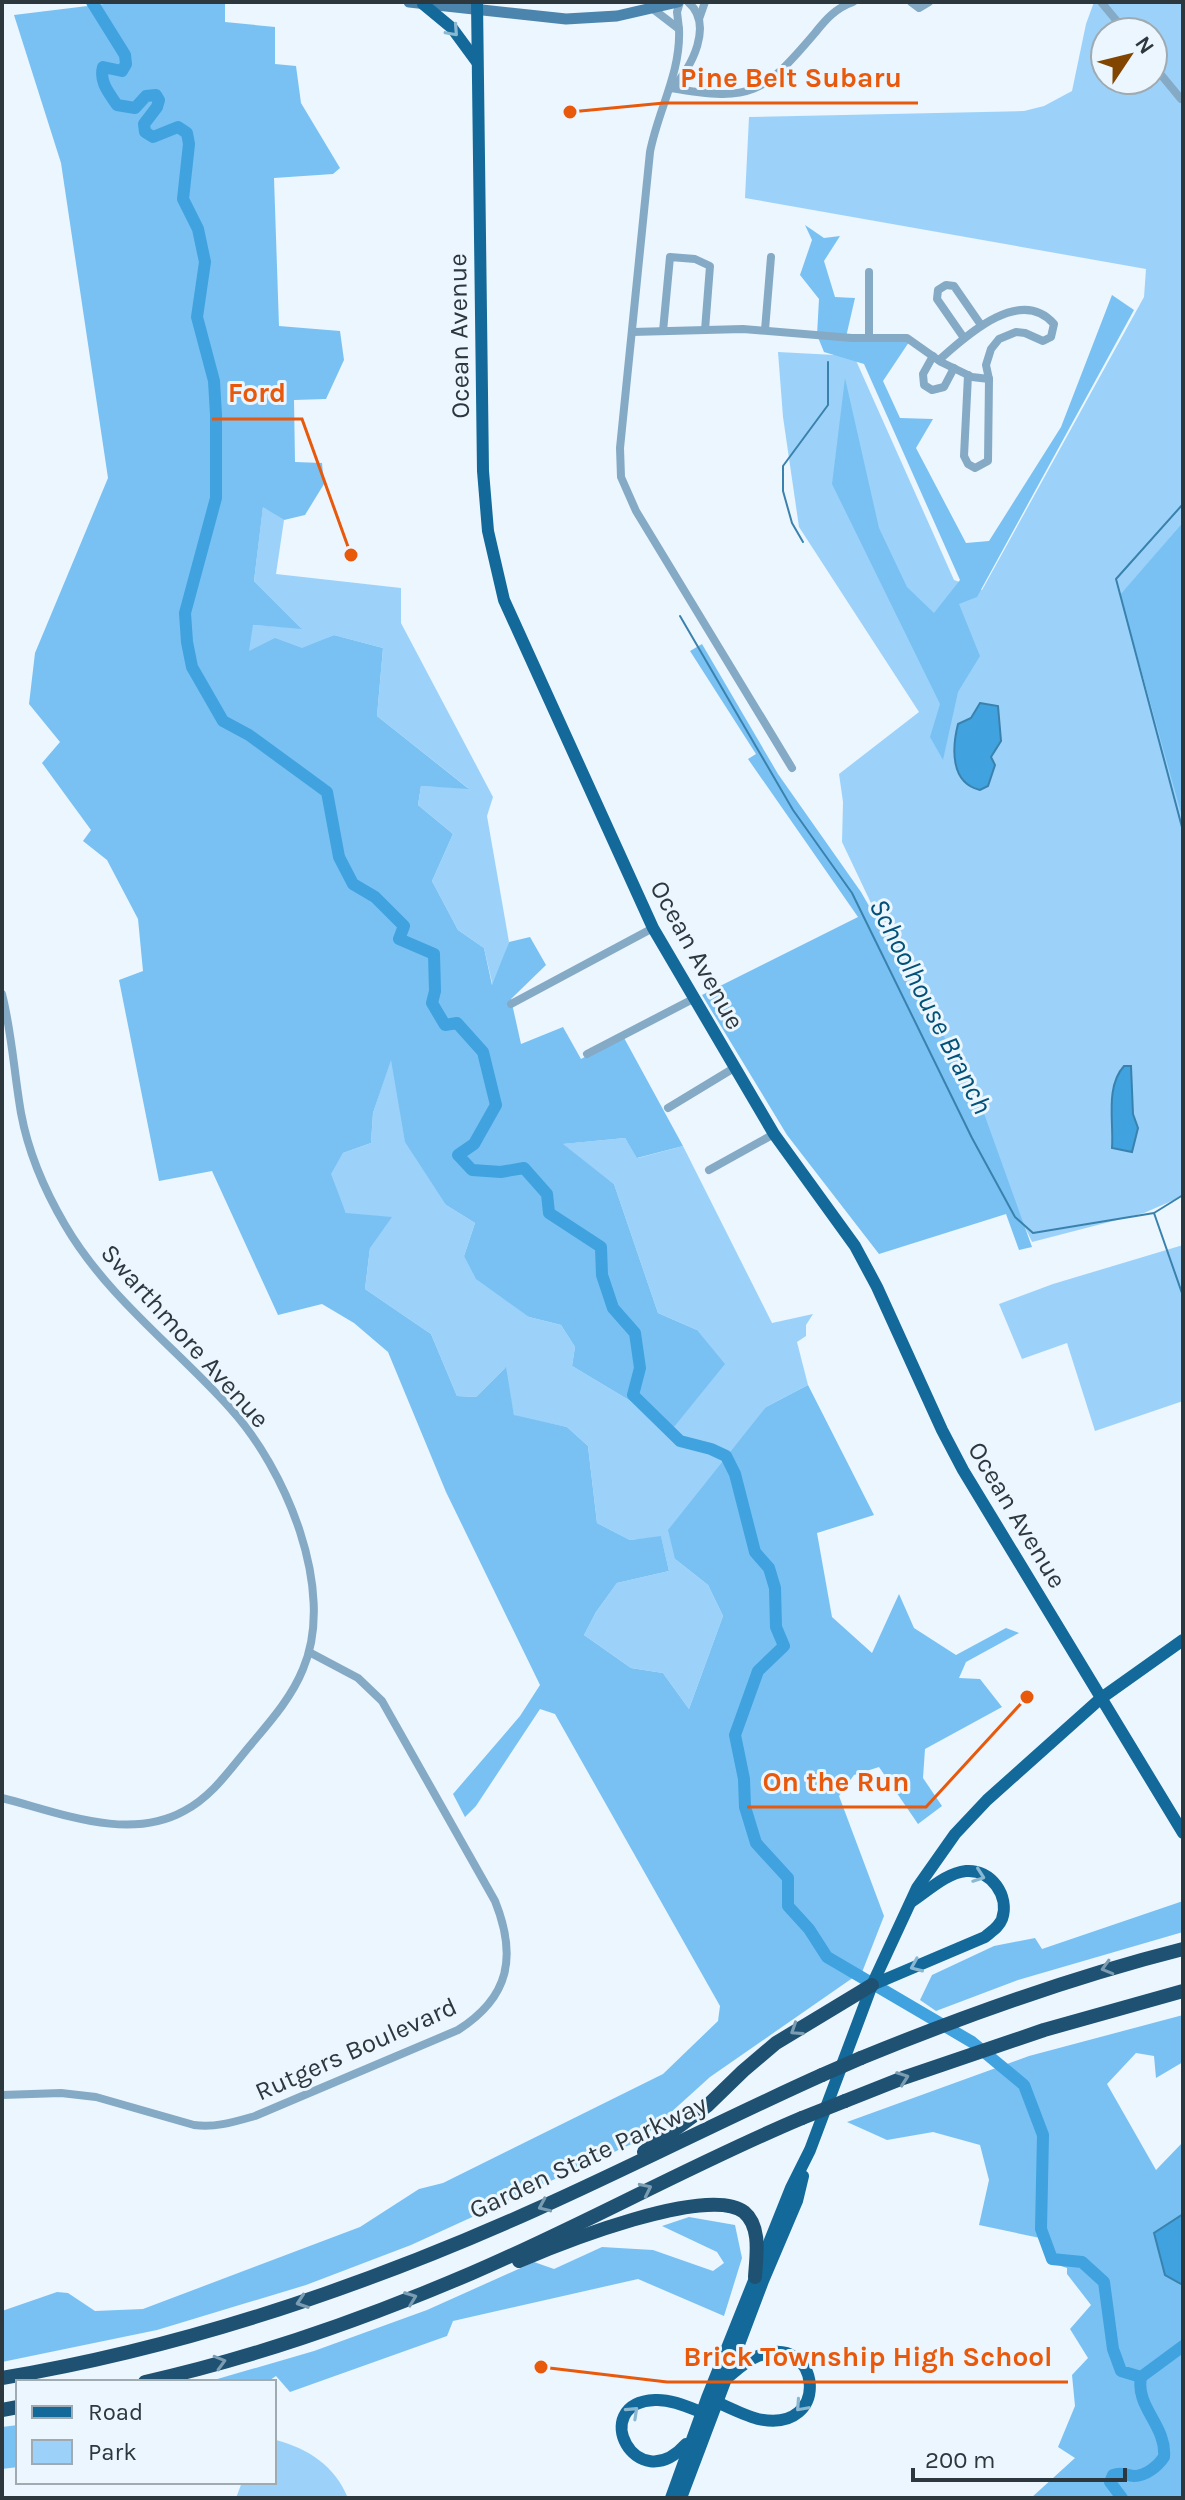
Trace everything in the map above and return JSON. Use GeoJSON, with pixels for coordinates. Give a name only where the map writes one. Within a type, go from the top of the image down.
{"type":"FeatureCollection","features":[{"type":"Feature","properties":{"kind":"highway","name":"Garden State Parkway"},"geometry":{"type":"LineString","coordinates":[[2,2378],[156,2346],[300,2303],[444,2248],[614,2173],[822,2075],[925,2032],[1061,1982],[1183,1949]]}},
{"type":"Feature","properties":{"kind":"highway"},"geometry":{"type":"LineString","coordinates":[[614,2173],[708,2105],[776,2043],[868,1989]]}},
{"type":"Feature","properties":{"kind":"highway","name":"Garden State Parkway"},"geometry":{"type":"LineString","coordinates":[[152,2380],[307,2336],[409,2299],[475,2271],[708,2159],[845,2101],[1010,2041],[1183,1991]]}},
{"type":"Feature","properties":{"kind":"highway"},"geometry":{"type":"LineString","coordinates":[[475,2271],[493,2271],[582,2235],[684,2207],[713,2205],[729,2206],[744,2212],[752,2224],[756,2241],[755,2277]]}},
{"type":"Feature","properties":{"kind":"main road"},"geometry":{"type":"LineString","coordinates":[[409,2],[477,6],[566,19],[606,17],[679,2]]}},
{"type":"Feature","properties":{"kind":"main road"},"geometry":{"type":"LineString","coordinates":[[423,4],[458,34],[478,63]]}},
{"type":"Feature","properties":{"kind":"main road","name":"Ocean Avenue"},"geometry":{"type":"LineString","coordinates":[[477,6],[481,419],[485,506],[493,558],[515,628],[653,928],[774,1134],[855,1246],[963,1470],[1183,1833]]}},
{"type":"Feature","properties":{"kind":"main road"},"geometry":{"type":"LineString","coordinates":[[712,2400],[727,2378],[797,2201],[810,2150],[868,1989],[917,1888],[978,1808],[1100,1699],[1183,1640]]}},
{"type":"Feature","properties":{"kind":"main road"},"geometry":{"type":"LineString","coordinates":[[868,1989],[985,1937],[997,1928],[1004,1908],[999,1889],[978,1871],[955,1874],[911,1902]]}},
{"type":"Feature","properties":{"kind":"main road"},"geometry":{"type":"LineString","coordinates":[[681,2498],[755,2277],[810,2150]]}},
{"type":"Feature","properties":{"kind":"main road"},"geometry":{"type":"LineString","coordinates":[[712,2400],[759,2419],[776,2419],[792,2416],[805,2407],[811,2394],[807,2371],[788,2354],[772,2353],[755,2357],[727,2378]]}},
{"type":"Feature","properties":{"kind":"main road"},"geometry":{"type":"LineString","coordinates":[[647,2401],[672,2402],[707,2415],[673,2459],[652,2465],[638,2462],[622,2443],[621,2425],[629,2411],[647,2401]]}},
{"type":"Feature","properties":{"kind":"main road"},"geometry":{"type":"LineString","coordinates":[[671,2498],[695,2432]]}},
{"type":"Feature","properties":{"kind":"street"},"geometry":{"type":"LineString","coordinates":[[679,2],[679,43],[671,88],[655,129],[650,152],[637,257],[620,448],[621,477],[636,511],[792,768]]}},
{"type":"Feature","properties":{"kind":"street"},"geometry":{"type":"LineString","coordinates":[[688,2],[699,19]]}},
{"type":"Feature","properties":{"kind":"street"},"geometry":{"type":"LineString","coordinates":[[671,88],[695,53],[699,19],[705,2]]}},
{"type":"Feature","properties":{"kind":"street"},"geometry":{"type":"LineString","coordinates":[[671,88],[714,95],[750,91],[776,76],[830,15],[853,2]]}},
{"type":"Feature","properties":{"kind":"street"},"geometry":{"type":"LineString","coordinates":[[911,2],[919,8],[929,2]]}},
{"type":"Feature","properties":{"kind":"street"},"geometry":{"type":"LineString","coordinates":[[653,9],[679,29]]}},
{"type":"Feature","properties":{"kind":"street"},"geometry":{"type":"LineString","coordinates":[[674,69],[684,73]]}},
{"type":"Feature","properties":{"kind":"street"},"geometry":{"type":"LineString","coordinates":[[663,331],[670,257],[695,259],[710,266],[705,330]]}},
{"type":"Feature","properties":{"kind":"street"},"geometry":{"type":"LineString","coordinates":[[765,330],[771,257]]}},
{"type":"Feature","properties":{"kind":"street"},"geometry":{"type":"LineString","coordinates":[[869,272],[869,337]]}},
{"type":"Feature","properties":{"kind":"street"},"geometry":{"type":"LineString","coordinates":[[964,338],[937,299],[942,286],[954,286],[981,325]]}},
{"type":"Feature","properties":{"kind":"street"},"geometry":{"type":"LineString","coordinates":[[954,368],[944,387],[932,390],[924,385],[923,374],[936,358],[999,315],[1014,311],[1039,314],[1054,324],[1051,337],[1043,341],[1016,332],[999,339],[987,357],[988,461],[975,468],[968,464],[964,456],[968,375]]}},
{"type":"Feature","properties":{"kind":"street"},"geometry":{"type":"LineString","coordinates":[[632,332],[765,330],[852,338],[907,338],[954,368],[968,375],[989,379]]}},
{"type":"Feature","properties":{"kind":"street"},"geometry":{"type":"LineString","coordinates":[[511,1004],[653,928]]}},
{"type":"Feature","properties":{"kind":"street","name":"Swarthmore Avenue"},"geometry":{"type":"LineString","coordinates":[[2,994],[26,1131],[43,1182],[65,1225],[108,1284],[232,1410],[275,1474],[305,1548],[312,1575],[315,1620],[304,1669],[294,1688],[215,1788],[184,1811],[139,1825],[117,1825],[2,1798]]}},
{"type":"Feature","properties":{"kind":"street"},"geometry":{"type":"LineString","coordinates":[[587,1054],[693,999]]}},
{"type":"Feature","properties":{"kind":"street"},"geometry":{"type":"LineString","coordinates":[[668,1108],[734,1068]]}},
{"type":"Feature","properties":{"kind":"street"},"geometry":{"type":"LineString","coordinates":[[709,1170],[774,1134]]}},
{"type":"Feature","properties":{"kind":"street","name":"Rutgers Boulevard"},"geometry":{"type":"LineString","coordinates":[[2,2095],[61,2093],[96,2097],[194,2125],[208,2127],[232,2123],[275,2108],[458,2030],[485,2010],[496,1995],[508,1951],[495,1901],[382,1701],[358,1678],[309,1652]]}},
{"type":"Feature","properties":{"kind":"green space"},"geometry":{"type":"Polygon","coordinates":[[[1094,2],[1183,2],[1183,522],[1120,596],[1183,817],[1183,1196],[1144,1213],[1032,1242],[842,842],[843,802],[839,774],[919,712],[799,527],[783,417],[778,352],[854,356],[954,580],[982,590],[1144,297],[1146,269],[745,198],[749,117],[1024,111],[1044,106],[1072,91],[1086,24],[1094,2]]]}},
{"type":"Feature","properties":{"kind":"green space"},"geometry":{"type":"Polygon","coordinates":[[[263,506],[284,520],[276,574],[401,588],[401,623],[493,797],[487,816],[509,942],[493,987],[484,948],[458,930],[432,881],[453,834],[418,805],[421,786],[468,788],[377,716],[383,648],[334,635],[302,649],[248,652],[252,625],[301,628],[254,581],[263,506]]]}},
{"type":"Feature","properties":{"kind":"green space"},"geometry":{"type":"Polygon","coordinates":[[[391,1058],[446,1205],[475,1223],[464,1256],[529,1317],[561,1325],[575,1347],[572,1366],[674,1427],[697,1330],[658,1313],[614,1184],[562,1144],[625,1138],[638,1158],[683,1146],[772,1323],[813,1314],[806,1325],[806,1336],[797,1342],[808,1385],[766,1407],[675,1559],[708,1585],[723,1616],[689,1709],[663,1673],[631,1668],[584,1635],[617,1583],[669,1571],[661,1537],[630,1540],[597,1523],[588,1446],[567,1427],[514,1416],[505,1368],[476,1397],[457,1396],[431,1334],[365,1289],[370,1248],[346,1213],[330,1174],[343,1153],[371,1143],[373,1113],[391,1058]]]}},
{"type":"Feature","properties":{"kind":"green space"},"geometry":{"type":"Polygon","coordinates":[[[1183,1245],[1183,1401],[1095,1431],[1067,1343],[1022,1359],[999,1304],[1053,1284],[1183,1245]]]}},
{"type":"Feature","properties":{"kind":"green space"},"geometry":{"type":"Polygon","coordinates":[[[276,2440],[320,2460],[336,2477],[348,2498],[236,2498],[241,2484],[276,2484],[276,2440]]]}},
{"type":"Feature","properties":{"kind":"shaded area"},"geometry":{"type":"Polygon","coordinates":[[[120,2],[225,2],[225,22],[275,27],[275,64],[296,66],[301,103],[340,168],[333,174],[274,178],[279,326],[340,331],[344,360],[326,399],[294,400],[295,462],[322,463],[324,484],[305,515],[284,520],[263,507],[254,581],[302,629],[253,625],[249,651],[275,638],[302,648],[334,635],[383,648],[377,716],[469,789],[421,786],[418,805],[453,834],[432,881],[458,930],[484,948],[492,985],[509,942],[530,937],[546,965],[511,999],[521,1044],[563,1027],[581,1059],[623,1036],[683,1146],[637,1158],[625,1138],[563,1144],[614,1184],[658,1313],[697,1330],[725,1364],[674,1427],[572,1366],[575,1347],[561,1325],[529,1317],[476,1279],[464,1256],[475,1223],[446,1205],[405,1142],[391,1060],[373,1113],[371,1143],[343,1153],[331,1174],[346,1213],[392,1217],[370,1248],[365,1289],[431,1334],[457,1396],[476,1397],[506,1367],[514,1415],[567,1427],[588,1446],[597,1523],[630,1540],[661,1536],[669,1571],[617,1583],[584,1635],[631,1668],[663,1673],[689,1709],[723,1616],[708,1585],[675,1559],[668,1530],[766,1407],[808,1385],[874,1515],[817,1533],[832,1617],[872,1653],[899,1594],[914,1628],[956,1655],[1006,1628],[1019,1633],[966,1662],[959,1678],[980,1679],[1002,1707],[925,1749],[923,1778],[942,1806],[918,1824],[879,1767],[854,1775],[839,1796],[884,1916],[859,1980],[854,1977],[710,2077],[647,2137],[411,2245],[306,2285],[157,2330],[2,2362],[2,2311],[57,2292],[68,2293],[95,2311],[143,2309],[360,2227],[419,2189],[443,2183],[663,2074],[718,2021],[720,2006],[555,1714],[540,1709],[476,1806],[465,1817],[453,1794],[520,1716],[540,1685],[446,1492],[388,1352],[354,1323],[322,1304],[278,1315],[212,1171],[159,1181],[119,980],[143,971],[138,919],[107,860],[83,841],[91,830],[42,763],[60,742],[29,704],[35,653],[108,478],[61,163],[14,15],[120,2]]]}},
{"type":"Feature","properties":{"kind":"shaded area"},"geometry":{"type":"Polygon","coordinates":[[[805,225],[824,238],[840,236],[824,261],[835,297],[855,298],[846,337],[909,342],[883,381],[900,418],[933,419],[916,448],[966,543],[989,541],[1061,427],[1112,295],[1134,310],[977,597],[959,604],[980,656],[958,692],[943,760],[930,737],[940,704],[832,484],[845,378],[879,528],[907,587],[934,613],[960,580],[864,364],[824,352],[817,335],[819,299],[800,275],[812,240],[805,225]]]}},
{"type":"Feature","properties":{"kind":"shaded area"},"geometry":{"type":"Polygon","coordinates":[[[1183,522],[1183,820],[1120,595],[1183,522]]]}},
{"type":"Feature","properties":{"kind":"shaded area"},"geometry":{"type":"Polygon","coordinates":[[[702,644],[778,774],[861,892],[977,1094],[1032,1247],[1019,1250],[1006,1214],[879,1254],[787,1135],[702,995],[858,917],[748,759],[756,754],[690,651],[702,644]]]}},
{"type":"Feature","properties":{"kind":"shaded area"},"geometry":{"type":"Polygon","coordinates":[[[980,703],[998,706],[1001,741],[991,757],[995,765],[988,786],[980,790],[963,780],[954,754],[958,724],[971,718],[980,703]]]}},
{"type":"Feature","properties":{"kind":"shaded area"},"geometry":{"type":"Polygon","coordinates":[[[1124,1066],[1131,1066],[1133,1114],[1138,1128],[1132,1152],[1112,1148],[1112,1094],[1124,1066]]]}},
{"type":"Feature","properties":{"kind":"shaded area"},"geometry":{"type":"Polygon","coordinates":[[[1183,1901],[1183,1932],[1018,1980],[936,2011],[920,2000],[932,1975],[994,1946],[1035,1938],[1042,1949],[1183,1901]]]}},
{"type":"Feature","properties":{"kind":"shaded area"},"geometry":{"type":"Polygon","coordinates":[[[1183,2015],[1183,2062],[1156,2078],[1154,2056],[1136,2053],[1107,2084],[1156,2170],[1183,2142],[1183,2214],[1154,2233],[1165,2275],[1183,2285],[1183,2498],[1031,2498],[1075,2458],[1058,2447],[1075,2406],[1072,2375],[1088,2358],[1070,2329],[1091,2305],[1067,2274],[1067,2268],[1061,2266],[1040,2238],[979,2225],[989,2180],[980,2145],[933,2132],[887,2140],[847,2122],[1029,2056],[1183,2015]]]}},
{"type":"Feature","properties":{"kind":"shaded area"},"geometry":{"type":"Polygon","coordinates":[[[1183,2214],[1183,2285],[1165,2275],[1154,2233],[1183,2214]]]}},
{"type":"Feature","properties":{"kind":"shaded area"},"geometry":{"type":"Polygon","coordinates":[[[689,2217],[735,2225],[742,2258],[724,2316],[638,2279],[453,2321],[447,2336],[290,2392],[276,2376],[270,2380],[214,2380],[314,2351],[427,2310],[534,2262],[554,2269],[602,2247],[653,2250],[713,2271],[724,2263],[717,2252],[662,2226],[689,2217]]]}},
{"type":"Feature","properties":{"kind":"shaded area"},"geometry":{"type":"Polygon","coordinates":[[[16,2425],[16,2467],[2,2469],[2,2427],[16,2425]]]}},
{"type":"Feature","properties":{"kind":"waterway"},"geometry":{"type":"LineString","coordinates":[[92,2],[125,55],[126,64],[122,71],[103,67],[102,72],[117,105],[135,108],[146,96],[156,95],[159,100],[157,107],[144,124],[145,132],[153,137],[178,127],[187,133],[189,144],[183,199],[198,229],[205,262],[197,317],[214,381],[216,415],[216,498],[185,613],[192,667],[223,721],[249,735],[327,792],[339,857],[353,884],[375,897],[404,926],[399,939],[434,954],[435,991],[432,1003],[445,1025],[457,1023],[483,1052],[496,1105],[474,1144],[458,1155],[472,1170],[501,1172],[524,1168],[547,1194],[549,1213],[601,1247],[602,1275],[613,1308],[635,1333],[640,1368],[633,1395],[680,1441],[726,1456],[735,1474],[755,1552],[769,1568],[775,1588],[776,1627],[784,1646],[758,1671],[735,1735],[744,1779],[745,1807],[756,1843],[788,1878],[788,1906],[809,1929],[827,1957],[972,2042],[1024,2085],[1043,2135],[1041,2229],[1052,2259],[1082,2262],[1104,2282],[1113,2349],[1121,2371],[1141,2377]]}},
{"type":"Feature","properties":{"kind":"waterway"},"geometry":{"type":"LineString","coordinates":[[803,542],[792,523],[783,491],[783,466],[828,405],[828,362]]}},
{"type":"Feature","properties":{"kind":"waterway"},"geometry":{"type":"LineString","coordinates":[[1183,504],[1116,579],[1183,831]]}},
{"type":"Feature","properties":{"kind":"waterway","name":"Schoolhouse Branch"},"geometry":{"type":"LineString","coordinates":[[680,616],[793,810],[852,893],[972,1138],[1015,1217],[1033,1233],[1154,1213],[1183,1296]]}},
{"type":"Feature","properties":{"kind":"waterway"},"geometry":{"type":"LineString","coordinates":[[1154,1213],[1183,1195]]}},
{"type":"Feature","properties":{"kind":"waterway"},"geometry":{"type":"LineString","coordinates":[[1141,2377],[1183,2346]]}},
{"type":"Feature","properties":{"kind":"waterway"},"geometry":{"type":"LineString","coordinates":[[1122,2498],[1110,2482],[1113,2475],[1143,2474],[1164,2457],[1161,2436],[1142,2398],[1141,2377]]}},
{"type":"Feature","properties":{"kind":"place","name":"Pine Belt Subaru"},"geometry":{"type":"Point","coordinates":[570,112]}},
{"type":"Feature","properties":{"kind":"place","name":"Ford"},"geometry":{"type":"Point","coordinates":[351,555]}},
{"type":"Feature","properties":{"kind":"place","name":"On the Run"},"geometry":{"type":"Point","coordinates":[1027,1697]}},
{"type":"Feature","properties":{"kind":"place","name":"Brick Township High School"},"geometry":{"type":"Point","coordinates":[541,2367]}}]}
